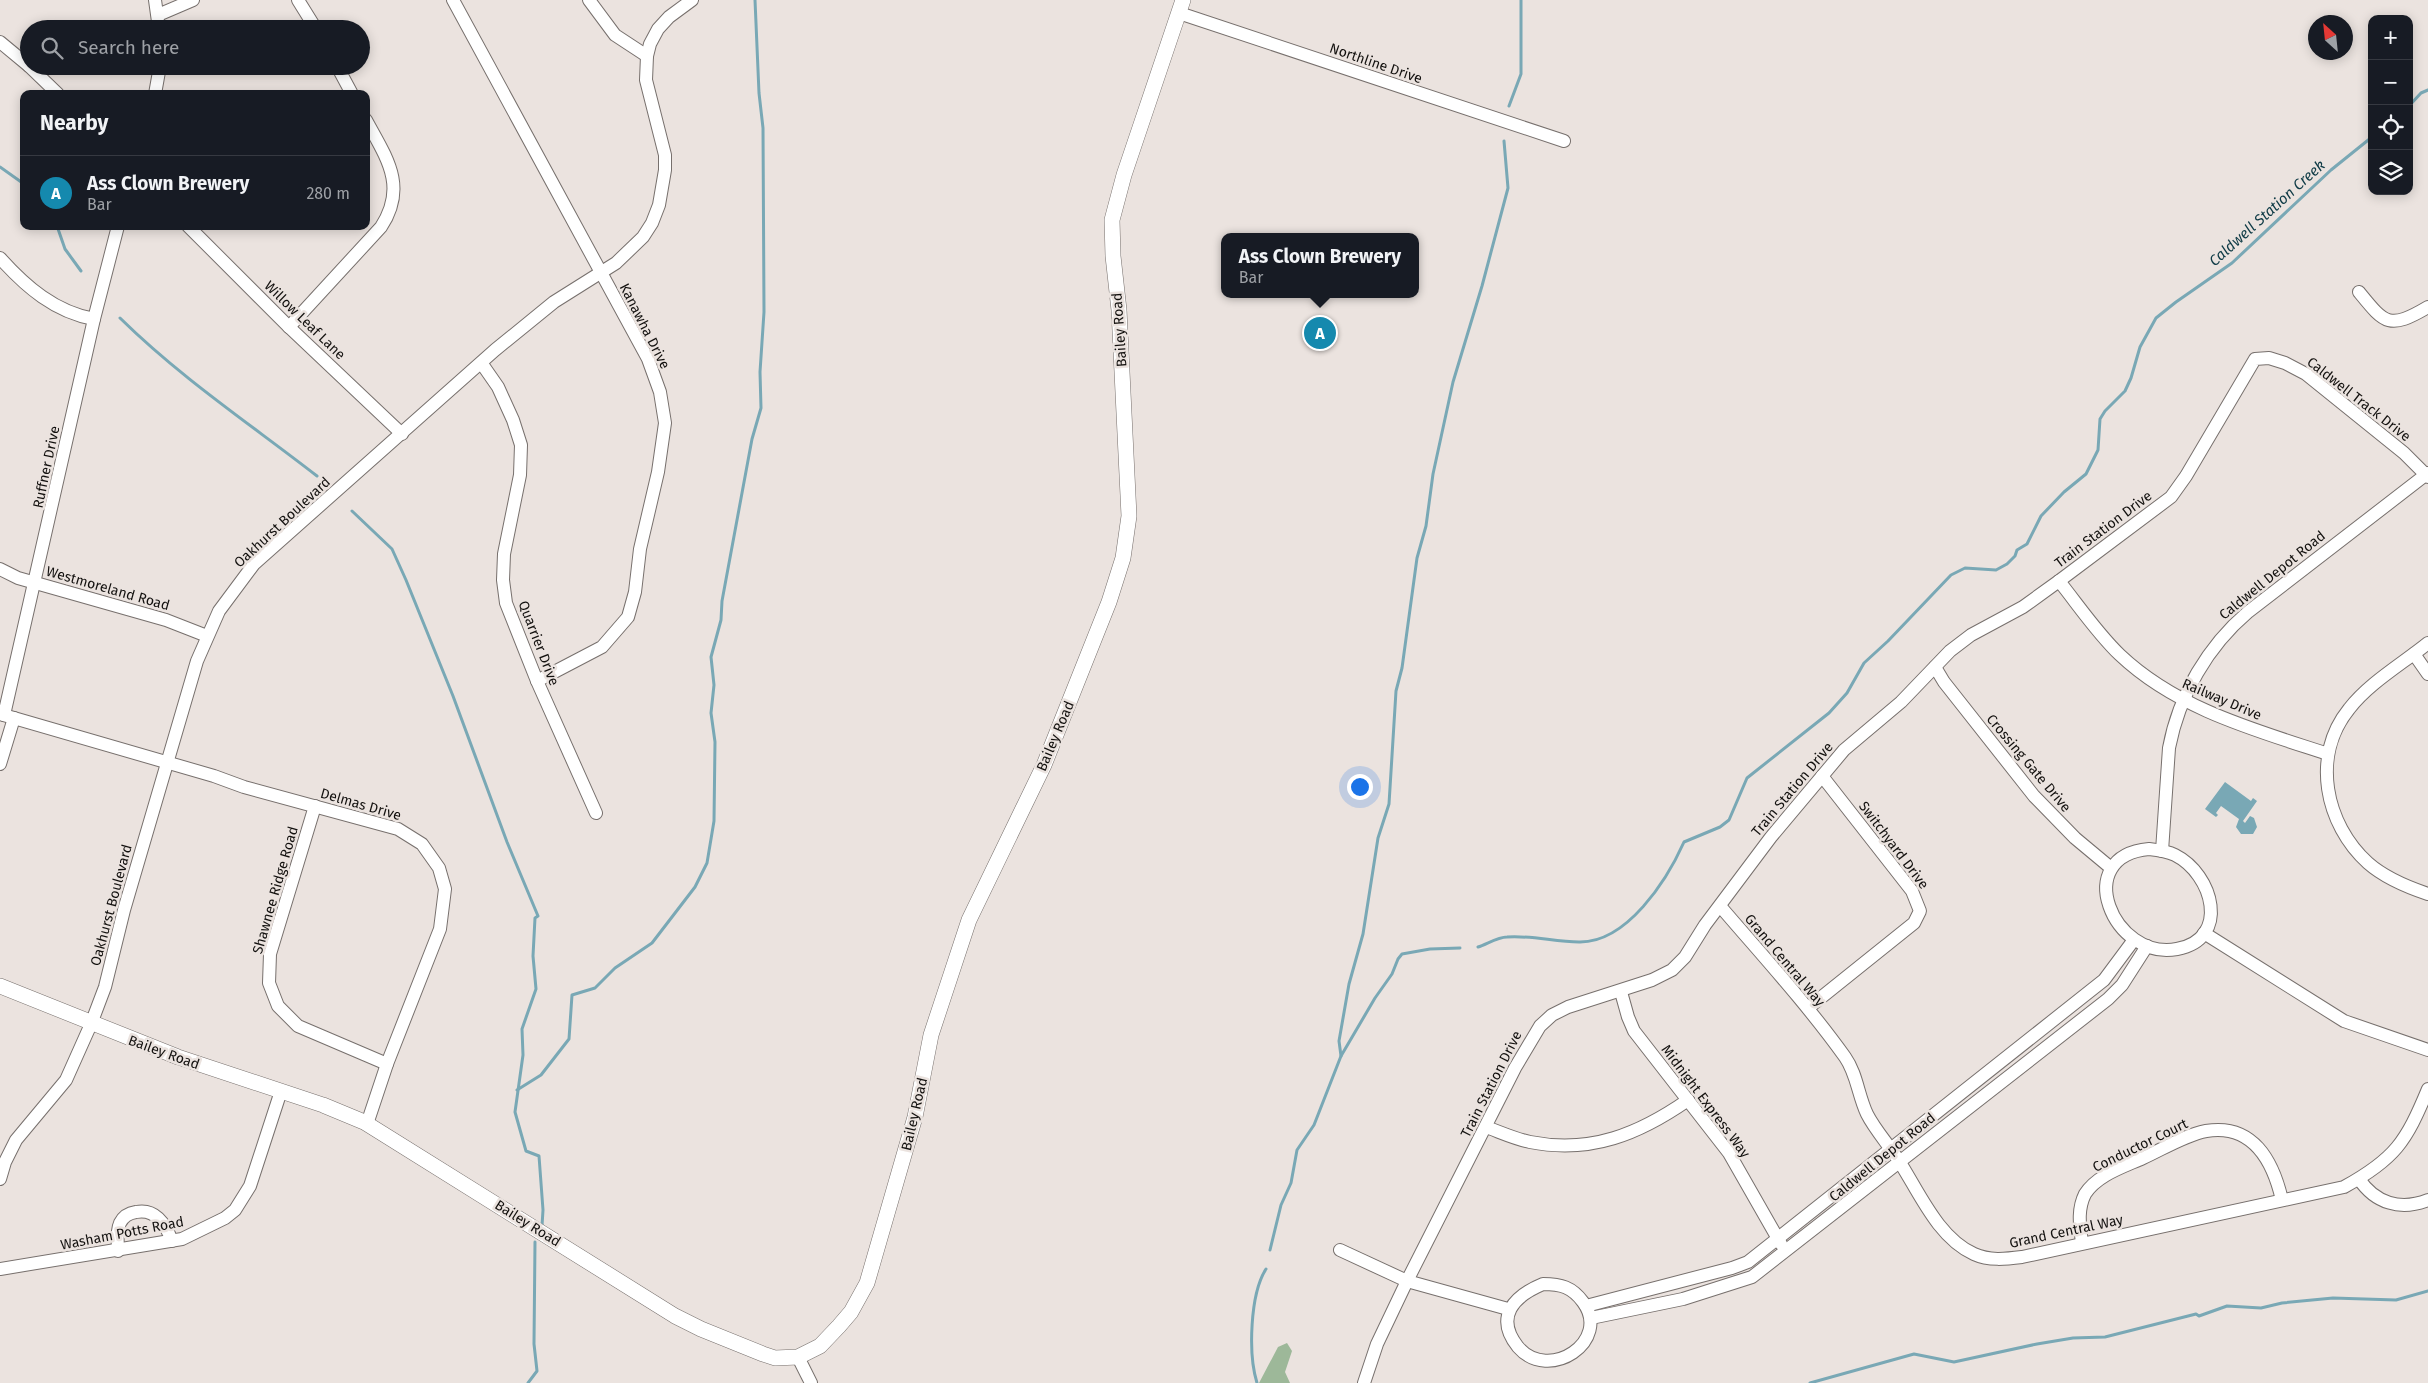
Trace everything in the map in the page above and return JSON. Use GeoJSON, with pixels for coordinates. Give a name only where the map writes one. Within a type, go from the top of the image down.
{"type":"FeatureCollection","features":[{"type":"Feature","properties":{"kind":"street"},"geometry":{"type":"LineString","coordinates":[[155,0],[158,20]]}},
{"type":"Feature","properties":{"kind":"street"},"geometry":{"type":"LineString","coordinates":[[158,15],[192,0]]}},
{"type":"Feature","properties":{"kind":"street"},"geometry":{"type":"LineString","coordinates":[[298,0],[310,20]]}},
{"type":"Feature","properties":{"kind":"street","name":"Kanawha Drive"},"geometry":{"type":"LineString","coordinates":[[453,0],[600,274],[648,359],[660,392],[666,423],[658,472],[640,548],[634,592],[628,617],[602,647],[536,681]]}},
{"type":"Feature","properties":{"kind":"street"},"geometry":{"type":"LineString","coordinates":[[589,0],[615,35],[647,56]]}},
{"type":"Feature","properties":{"kind":"street","name":"Oakhurst Boulevard"},"geometry":{"type":"LineString","coordinates":[[0,1179],[4,1162],[16,1140],[66,1080],[91,1024],[105,987],[124,910],[197,661],[207,636],[231,594],[254,564],[516,332],[554,302],[616,263],[643,237],[656,214],[663,187],[665,155],[646,80],[647,56],[650,44],[658,29],[669,17],[692,0]]}},
{"type":"Feature","properties":{"kind":"street","name":"Northline Drive"},"geometry":{"type":"LineString","coordinates":[[1181,7],[1564,141]]}},
{"type":"Feature","properties":{"kind":"street","name":"Bailey Road"},"geometry":{"type":"LineString","coordinates":[[0,986],[178,1058],[323,1105],[367,1124],[675,1316],[701,1329],[775,1358],[798,1357],[820,1346],[851,1312],[866,1282],[916,1114],[931,1035],[966,928],[1044,765],[1120,572],[1129,516],[1119,310],[1112,256],[1112,220],[1124,175],[1181,7]]}},
{"type":"Feature","properties":{"kind":"street"},"geometry":{"type":"LineString","coordinates":[[0,42],[20,59]]}},
{"type":"Feature","properties":{"kind":"street"},"geometry":{"type":"LineString","coordinates":[[38,75],[54,90]]}},
{"type":"Feature","properties":{"kind":"street"},"geometry":{"type":"LineString","coordinates":[[156,90],[158,75]]}},
{"type":"Feature","properties":{"kind":"street"},"geometry":{"type":"LineString","coordinates":[[342,75],[350,90]]}},
{"type":"Feature","properties":{"kind":"street"},"geometry":{"type":"LineString","coordinates":[[289,327],[381,227],[391,210],[394,191],[393,172],[370,128]]}},
{"type":"Feature","properties":{"kind":"street","name":"Ruffner Drive"},"geometry":{"type":"LineString","coordinates":[[0,764],[6,716],[35,582],[94,319],[117,230]]}},
{"type":"Feature","properties":{"kind":"street","name":"Willow Leaf Lane"},"geometry":{"type":"LineString","coordinates":[[192,230],[289,327],[402,434]]}},
{"type":"Feature","properties":{"kind":"street"},"geometry":{"type":"LineString","coordinates":[[0,258],[44,299],[70,313],[94,319]]}},
{"type":"Feature","properties":{"kind":"street"},"geometry":{"type":"LineString","coordinates":[[2358,292],[2380,317],[2390,322],[2415,315],[2428,307]]}},
{"type":"Feature","properties":{"kind":"street","name":"Caldwell Track Drive"},"geometry":{"type":"LineString","coordinates":[[2263,357],[2285,363],[2306,374],[2404,453],[2427,475]]}},
{"type":"Feature","properties":{"kind":"street","name":"Train Station Drive"},"geometry":{"type":"LineString","coordinates":[[1364,1383],[1377,1344],[1408,1281],[1530,1039],[1540,1026],[1552,1015],[1568,1007],[1621,992],[1672,970],[1685,957],[1771,836],[1844,750],[1901,702],[1950,651],[1972,635],[2009,616],[2059,581],[2139,523],[2170,497],[2186,476],[2251,363],[2263,357]]}},
{"type":"Feature","properties":{"kind":"street","name":"Quarrier Drive"},"geometry":{"type":"LineString","coordinates":[[482,364],[502,395],[521,444],[520,475],[504,554],[502,580],[512,623],[536,681],[596,813]]}},
{"type":"Feature","properties":{"kind":"street","name":"Caldwell Depot Road"},"geometry":{"type":"LineString","coordinates":[[2162,851],[2169,748],[2176,718],[2210,651],[2227,630],[2427,475]]}},
{"type":"Feature","properties":{"kind":"street","name":"Westmoreland Road"},"geometry":{"type":"LineString","coordinates":[[0,569],[35,582],[166,620],[207,636]]}},
{"type":"Feature","properties":{"kind":"street","name":"Railway Drive"},"geometry":{"type":"LineString","coordinates":[[2059,581],[2119,655],[2162,689],[2184,701],[2267,734],[2328,754]]}},
{"type":"Feature","properties":{"kind":"street"},"geometry":{"type":"LineString","coordinates":[[2428,643],[2364,692],[2348,709],[2338,727],[2328,754],[2326,766],[2330,807],[2339,826],[2354,847],[2368,863],[2387,877],[2428,894]]}},
{"type":"Feature","properties":{"kind":"street"},"geometry":{"type":"LineString","coordinates":[[2414,654],[2428,674]]}},
{"type":"Feature","properties":{"kind":"street","name":"Crossing Gate Drive"},"geometry":{"type":"LineString","coordinates":[[1935,667],[1944,682],[2034,796],[2075,838],[2112,868]]}},
{"type":"Feature","properties":{"kind":"street","name":"Delmas Drive"},"geometry":{"type":"LineString","coordinates":[[6,716],[376,822],[412,836],[430,854],[442,877],[445,899],[440,929],[387,1064],[367,1124]]}},
{"type":"Feature","properties":{"kind":"street","name":"Switchyard Drive"},"geometry":{"type":"LineString","coordinates":[[1808,1008],[1914,923],[1920,911],[1912,891],[1822,776]]}},
{"type":"Feature","properties":{"kind":"street","name":"Shawnee Ridge Road"},"geometry":{"type":"LineString","coordinates":[[315,806],[270,954],[269,982],[278,1006],[298,1026],[387,1064]]}},
{"type":"Feature","properties":{"kind":"street"},"geometry":{"type":"LineString","coordinates":[[2138,850],[2162,851],[2175,855],[2194,870],[2211,900],[2210,921],[2204,933],[2188,946],[2177,949],[2156,949],[2133,940],[2113,916],[2106,890],[2115,861],[2126,854],[2138,850]]}},
{"type":"Feature","properties":{"kind":"street","name":"Grand Central Way"},"geometry":{"type":"LineString","coordinates":[[1720,906],[1808,1008],[1847,1059],[1854,1073],[1867,1114],[1938,1222],[1958,1243],[1973,1254],[1988,1258],[2005,1259],[2344,1186],[2359,1179],[2390,1157],[2404,1140],[2428,1089]]}},
{"type":"Feature","properties":{"kind":"street"},"geometry":{"type":"LineString","coordinates":[[2204,933],[2344,1021],[2428,1050]]}},
{"type":"Feature","properties":{"kind":"street","name":"Caldwell Depot Road"},"geometry":{"type":"LineString","coordinates":[[1589,1312],[1748,1262],[1777,1237],[2104,980],[2133,940]]}},
{"type":"Feature","properties":{"kind":"street","name":"Caldwell Depot Road"},"geometry":{"type":"LineString","coordinates":[[1589,1312],[1683,1299],[1732,1285],[1752,1277],[2108,999],[2122,985],[2147,946]]}},
{"type":"Feature","properties":{"kind":"street","name":"Midnight Express Way"},"geometry":{"type":"LineString","coordinates":[[1621,992],[1634,1031],[1729,1153],[1786,1252]]}},
{"type":"Feature","properties":{"kind":"street","name":"Washam Potts Road"},"geometry":{"type":"LineString","coordinates":[[0,1269],[172,1241],[195,1234],[225,1218],[243,1199],[250,1186],[281,1091]]}},
{"type":"Feature","properties":{"kind":"street"},"geometry":{"type":"LineString","coordinates":[[1486,1127],[1529,1142],[1562,1145],[1594,1143],[1631,1133],[1645,1127],[1659,1120],[1688,1100]]}},
{"type":"Feature","properties":{"kind":"street","name":"Conductor Court"},"geometry":{"type":"LineString","coordinates":[[2082,1243],[2079,1212],[2082,1202],[2093,1184],[2124,1167],[2206,1131],[2230,1132],[2255,1143],[2273,1169],[2282,1200]]}},
{"type":"Feature","properties":{"kind":"street"},"geometry":{"type":"LineString","coordinates":[[2359,1179],[2371,1194],[2389,1203],[2409,1205],[2428,1200]]}},
{"type":"Feature","properties":{"kind":"street"},"geometry":{"type":"LineString","coordinates":[[118,1251],[118,1234],[123,1218],[131,1213],[141,1211],[152,1213],[158,1218],[166,1226],[172,1241]]}},
{"type":"Feature","properties":{"kind":"street"},"geometry":{"type":"LineString","coordinates":[[1340,1250],[1408,1281],[1508,1309]]}},
{"type":"Feature","properties":{"kind":"street"},"geometry":{"type":"LineString","coordinates":[[1543,1284],[1559,1284],[1575,1292],[1589,1312],[1591,1329],[1585,1341],[1573,1353],[1558,1362],[1545,1363],[1532,1359],[1519,1349],[1511,1337],[1508,1309],[1529,1290],[1543,1284]]}},
{"type":"Feature","properties":{"kind":"street"},"geometry":{"type":"LineString","coordinates":[[798,1357],[811,1383]]}},
{"type":"Feature","properties":{"kind":"green space"},"geometry":{"type":"Polygon","coordinates":[[[1287,1343],[1292,1351],[1285,1372],[1290,1383],[1259,1383],[1278,1347],[1287,1343]]]}},
{"type":"Feature","properties":{"kind":"water"},"geometry":{"type":"Polygon","coordinates":[[[2225,782],[2251,801],[2253,798],[2257,801],[2243,821],[2245,823],[2250,816],[2254,818],[2257,827],[2253,834],[2241,834],[2236,827],[2239,819],[2221,806],[2216,813],[2218,815],[2216,817],[2205,809],[2225,782]]]}},
{"type":"Feature","properties":{"kind":"waterway"},"geometry":{"type":"LineString","coordinates":[[517,1090],[541,1075],[569,1039],[572,995],[595,988],[615,968],[652,943],[695,887],[707,863],[714,821],[715,742],[711,713],[714,685],[711,657],[721,620],[722,601],[752,439],[761,408],[760,372],[764,312],[763,128],[759,93],[755,0]]}},
{"type":"Feature","properties":{"kind":"waterway"},"geometry":{"type":"LineString","coordinates":[[1509,106],[1521,74],[1521,0]]}},
{"type":"Feature","properties":{"kind":"waterway","name":"Caldwell Station Creek"},"geometry":{"type":"LineString","coordinates":[[2410,105],[2421,93],[2428,90]]}},
{"type":"Feature","properties":{"kind":"waterway","name":"Caldwell Station Creek"},"geometry":{"type":"LineString","coordinates":[[1478,947],[1504,937],[1579,942],[1597,940],[1629,921],[1656,891],[1684,842],[1720,827],[1729,820],[1747,778],[1829,713],[1847,693],[1864,663],[1888,641],[1951,575],[1965,568],[1996,570],[2007,564],[2015,556],[2017,550],[2027,544],[2041,516],[2064,492],[2086,474],[2098,450],[2100,419],[2105,411],[2125,391],[2140,347],[2156,318],[2232,263],[2331,170],[2368,140]]}},
{"type":"Feature","properties":{"kind":"waterway"},"geometry":{"type":"LineString","coordinates":[[1341,1056],[1339,1041],[1349,984],[1363,934],[1378,838],[1389,804],[1396,691],[1402,668],[1417,558],[1426,526],[1433,474],[1453,382],[1482,286],[1508,188],[1504,141]]}},
{"type":"Feature","properties":{"kind":"waterway"},"geometry":{"type":"LineString","coordinates":[[0,167],[20,181]]}},
{"type":"Feature","properties":{"kind":"waterway"},"geometry":{"type":"LineString","coordinates":[[58,230],[65,249],[81,271]]}},
{"type":"Feature","properties":{"kind":"waterway"},"geometry":{"type":"LineString","coordinates":[[120,318],[191,381],[317,476]]}},
{"type":"Feature","properties":{"kind":"waterway"},"geometry":{"type":"LineString","coordinates":[[352,511],[392,549],[453,696],[507,842],[538,916],[535,918],[533,956],[536,989],[522,1029],[523,1055],[515,1112],[526,1151],[539,1156],[543,1210],[542,1226]]}},
{"type":"Feature","properties":{"kind":"waterway","name":"Caldwell Station Creek"},"geometry":{"type":"LineString","coordinates":[[1270,1250],[1281,1205],[1291,1183],[1297,1150],[1314,1125],[1341,1056],[1375,998],[1392,974],[1398,959],[1402,954],[1430,949],[1460,948]]}},
{"type":"Feature","properties":{"kind":"waterway"},"geometry":{"type":"LineString","coordinates":[[528,1383],[537,1371],[534,1344],[535,1242]]}},
{"type":"Feature","properties":{"kind":"waterway","name":"Caldwell Station Creek"},"geometry":{"type":"LineString","coordinates":[[1257,1383],[1252,1356],[1252,1325],[1257,1293],[1266,1269]]}},
{"type":"Feature","properties":{"kind":"waterway"},"geometry":{"type":"LineString","coordinates":[[1810,1383],[1914,1354],[1954,1362],[2073,1338],[2105,1337],[2196,1314],[2199,1316],[2227,1306],[2261,1308],[2282,1303],[2333,1298],[2396,1300],[2428,1291]]}},
{"type":"Feature","properties":{"kind":"place","name":"Ass Clown Brewery"},"geometry":{"type":"Point","coordinates":[1320,333]}}]}
